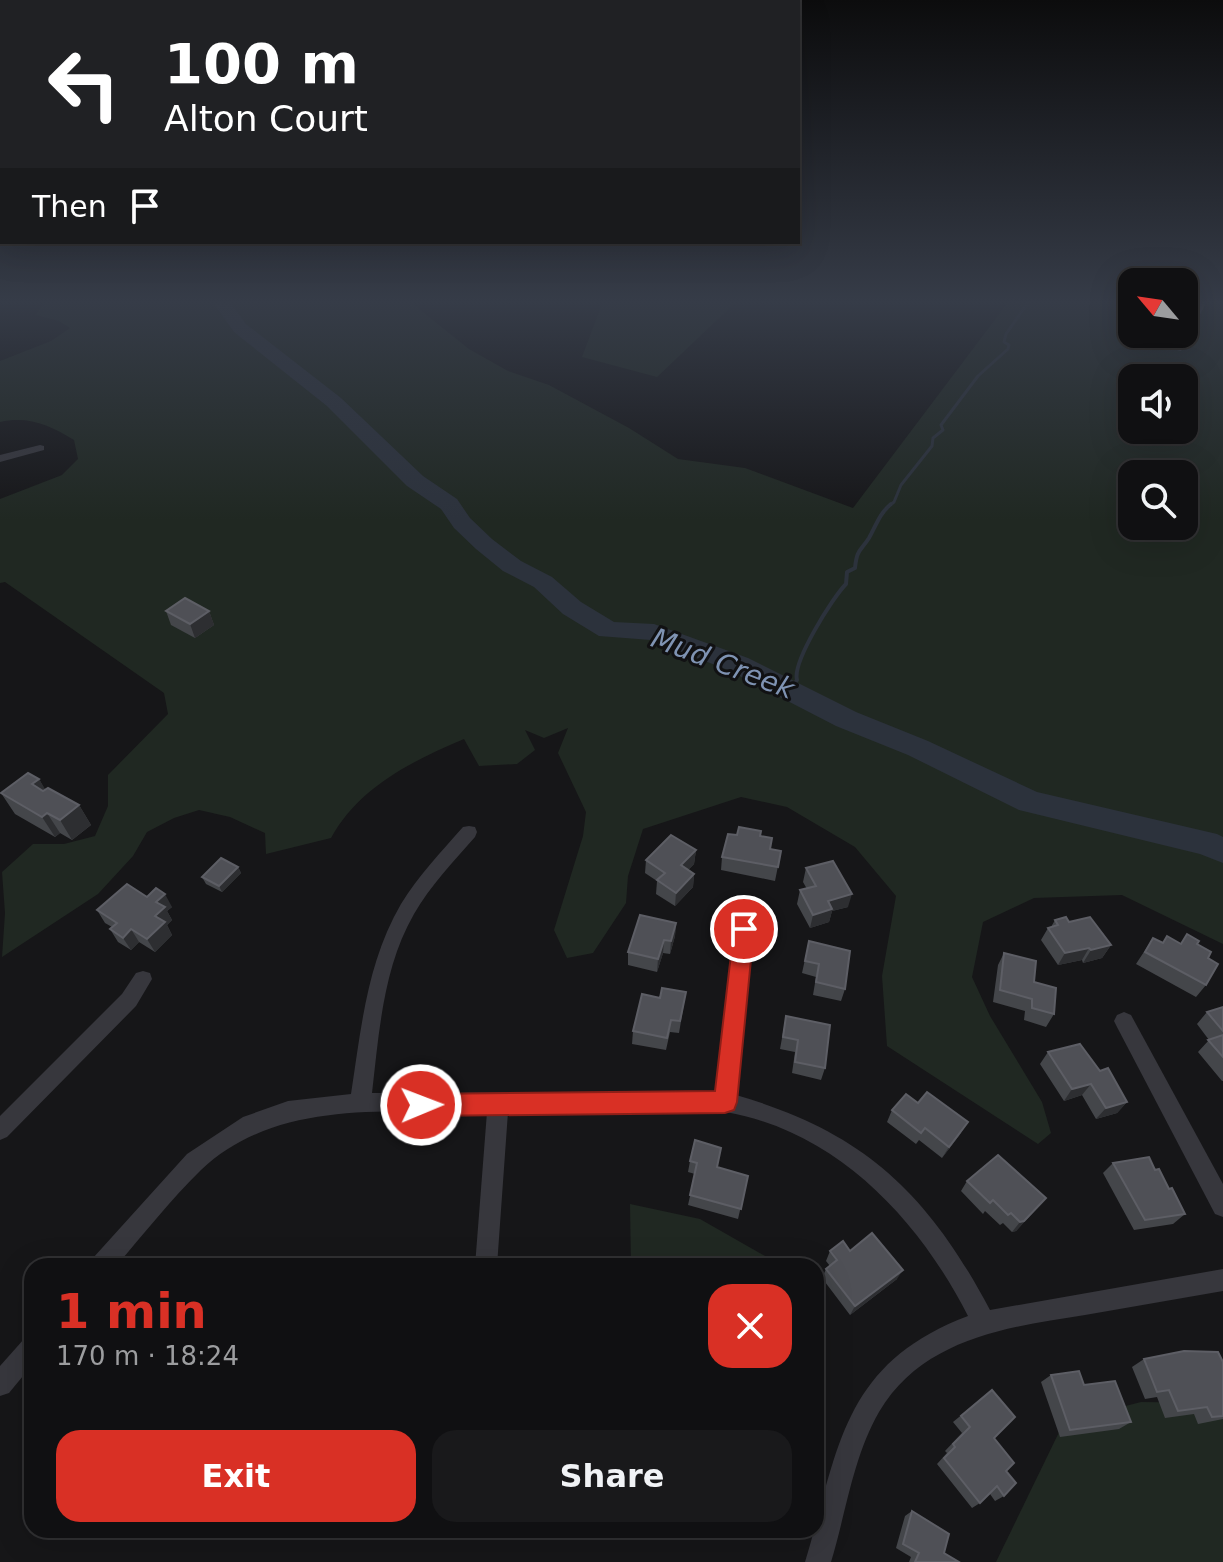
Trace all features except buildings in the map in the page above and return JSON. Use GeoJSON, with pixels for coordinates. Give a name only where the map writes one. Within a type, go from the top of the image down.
{"type":"FeatureCollection","features":[{"type":"Feature","properties":{"kind":"street"},"geometry":{"type":"LineString","coordinates":[[0,459],[40,448]]}},
{"type":"Feature","properties":{"kind":"street"},"geometry":{"type":"LineString","coordinates":[[360,1103],[371,1030],[389,947],[414,899],[469,832]]}},
{"type":"Feature","properties":{"kind":"street"},"geometry":{"type":"LineString","coordinates":[[725,1102],[744,929]]}},
{"type":"Feature","properties":{"kind":"street"},"geometry":{"type":"LineString","coordinates":[[0,1130],[129,1000],[143,979]]}},
{"type":"Feature","properties":{"kind":"street"},"geometry":{"type":"LineString","coordinates":[[1124,1021],[1223,1206]]}},
{"type":"Feature","properties":{"kind":"street"},"geometry":{"type":"LineString","coordinates":[[108,1258],[173,1182],[221,1142],[250,1124],[288,1111],[360,1103],[725,1102],[764,1111],[830,1141],[885,1180],[937,1239],[964,1281],[983,1321]]}},
{"type":"Feature","properties":{"kind":"street"},"geometry":{"type":"LineString","coordinates":[[487,1258],[498,1104]]}},
{"type":"Feature","properties":{"kind":"street"},"geometry":{"type":"LineString","coordinates":[[818,1562],[864,1418],[895,1371],[919,1352],[948,1334],[983,1321],[1223,1280]]}},
{"type":"Feature","properties":{"kind":"street"},"geometry":{"type":"LineString","coordinates":[[0,1384],[24,1356]]}},
{"type":"Feature","properties":{"kind":"shaded area"},"geometry":{"type":"Polygon","coordinates":[[[0,374],[516,374],[549,385],[629,428],[678,459],[745,468],[853,508],[954,374],[1118,374],[1118,444],[1198,444],[1198,374],[1223,374],[1223,944],[1122,895],[1034,898],[983,922],[972,977],[990,1016],[1042,1102],[1051,1133],[1038,1144],[887,1046],[882,976],[896,896],[855,847],[787,807],[741,797],[643,829],[628,876],[626,903],[593,953],[567,958],[554,930],[583,836],[586,812],[558,753],[568,728],[544,738],[525,730],[535,750],[517,764],[479,766],[464,739],[388,778],[356,804],[331,838],[266,854],[265,833],[230,817],[199,810],[174,818],[147,832],[133,856],[98,894],[2,957],[5,913],[2,872],[33,844],[64,844],[95,836],[108,806],[108,775],[168,714],[164,693],[5,582],[0,583],[0,499],[62,475],[78,459],[74,440],[38,423],[0,422],[0,374]]]}},
{"type":"Feature","properties":{"kind":"shaded area"},"geometry":{"type":"Polygon","coordinates":[[[630,1204],[700,1219],[768,1258],[631,1258],[630,1204]]]}},
{"type":"Feature","properties":{"kind":"shaded area"},"geometry":{"type":"Polygon","coordinates":[[[1141,1402],[1223,1403],[1223,1562],[996,1562],[1064,1422],[1141,1402]]]}},
{"type":"Feature","properties":{"kind":"waterway","name":"Mud Creek"},"geometry":{"type":"LineString","coordinates":[[298,374],[334,402],[415,481],[449,504],[462,523],[484,544],[512,566],[543,582],[572,608],[608,630],[654,632],[738,664],[846,719],[918,748],[1030,802],[1206,843],[1223,850]]}},
{"type":"Feature","properties":{"kind":"waterway"},"geometry":{"type":"LineString","coordinates":[[890,505],[901,485],[932,446],[933,438],[943,430],[941,425],[980,374]]}},
{"type":"Feature","properties":{"kind":"waterway"},"geometry":{"type":"LineString","coordinates":[[791,689],[815,630],[846,584],[847,572],[855,568],[859,551],[890,505]]}},
{"type":"Feature","properties":{"kind":"route"},"geometry":{"type":"LineString","coordinates":[[421,1105],[677,1100],[725,1102],[744,929]]}}]}
